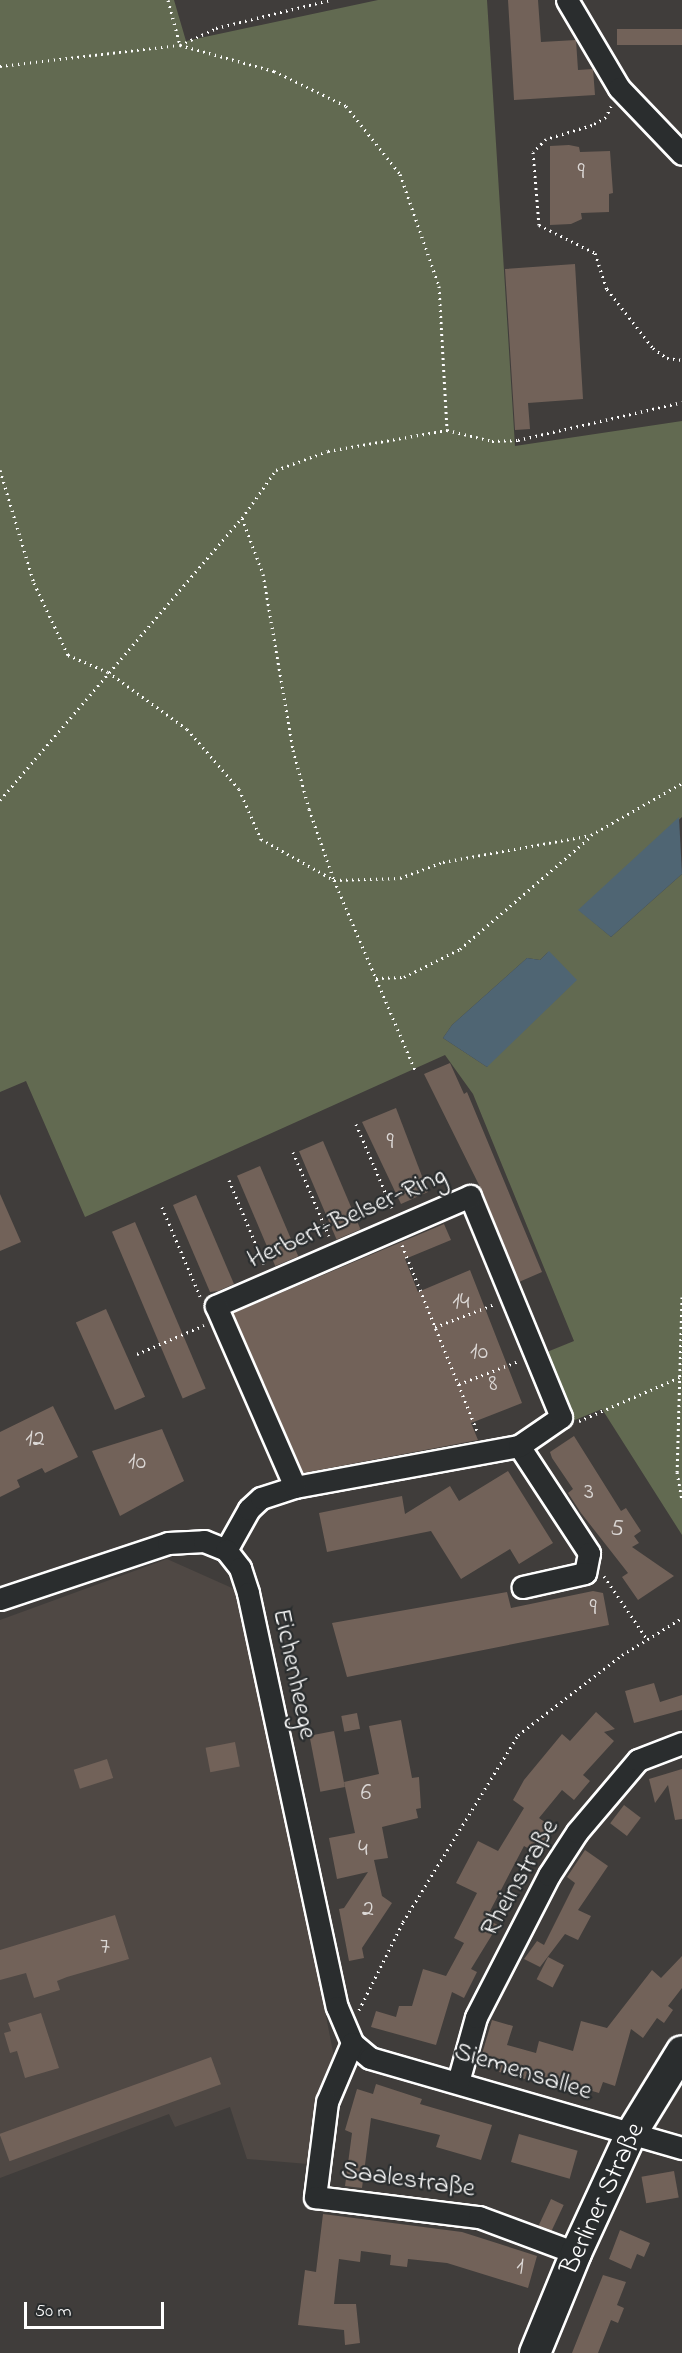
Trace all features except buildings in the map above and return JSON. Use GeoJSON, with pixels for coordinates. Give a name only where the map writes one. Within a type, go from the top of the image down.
{"type":"FeatureCollection","features":[{"type":"Feature","properties":{"kind":"street"},"geometry":{"type":"LineString","coordinates":[[567,0],[619,88],[682,154]]}},
{"type":"Feature","properties":{"kind":"street","name":"Herbert-Belser-Ring"},"geometry":{"type":"LineString","coordinates":[[219,1312],[272,1282],[470,1196],[561,1417]]}},
{"type":"Feature","properties":{"kind":"street"},"geometry":{"type":"LineString","coordinates":[[219,1312],[295,1487]]}},
{"type":"Feature","properties":{"kind":"street"},"geometry":{"type":"LineString","coordinates":[[0,1599],[168,1543],[204,1541],[226,1550],[252,1504],[295,1487],[519,1446],[561,1417]]}},
{"type":"Feature","properties":{"kind":"street"},"geometry":{"type":"LineString","coordinates":[[519,1446],[589,1553],[585,1573],[523,1587]]}},
{"type":"Feature","properties":{"kind":"street","name":"Eichenheege"},"geometry":{"type":"LineString","coordinates":[[226,1550],[240,1568],[248,1593],[337,2007],[352,2043]]}},
{"type":"Feature","properties":{"kind":"street","name":"Rheinstraße"},"geometry":{"type":"LineString","coordinates":[[458,2082],[476,2017],[549,1875],[577,1832],[631,1766],[645,1755],[682,1743]]}},
{"type":"Feature","properties":{"kind":"street","name":"Siemensallee"},"geometry":{"type":"LineString","coordinates":[[352,2043],[370,2058],[682,2148]]}},
{"type":"Feature","properties":{"kind":"street","name":"Saalestraße"},"geometry":{"type":"LineString","coordinates":[[352,2043],[327,2102],[315,2197],[479,2217],[576,2253]]}},
{"type":"Feature","properties":{"kind":"street","name":"Berliner Straße"},"geometry":{"type":"LineString","coordinates":[[535,2353],[576,2253],[632,2134],[682,2051]]}},
{"type":"Feature","properties":{"kind":"path"},"geometry":{"type":"LineString","coordinates":[[168,0],[180,45]]}},
{"type":"Feature","properties":{"kind":"path"},"geometry":{"type":"LineString","coordinates":[[0,66],[180,45],[216,28],[330,0]]}},
{"type":"Feature","properties":{"kind":"path"},"geometry":{"type":"LineString","coordinates":[[180,45],[274,71],[346,106],[400,174],[439,286],[447,430]]}},
{"type":"Feature","properties":{"kind":"path"},"geometry":{"type":"LineString","coordinates":[[619,88],[606,117],[592,125],[546,139],[533,153],[539,225],[595,253],[607,289],[653,348],[667,358],[682,360]]}},
{"type":"Feature","properties":{"kind":"path"},"geometry":{"type":"LineString","coordinates":[[0,800],[242,518],[276,470],[328,451],[447,430],[492,441],[518,440],[682,402]]}},
{"type":"Feature","properties":{"kind":"path"},"geometry":{"type":"LineString","coordinates":[[0,470],[34,584],[68,655],[108,672],[187,729],[239,789],[261,839],[334,880],[400,878],[443,862],[591,835]]}},
{"type":"Feature","properties":{"kind":"path"},"geometry":{"type":"LineString","coordinates":[[242,518],[263,574],[296,760],[334,880],[416,1072]]}},
{"type":"Feature","properties":{"kind":"path"},"geometry":{"type":"LineString","coordinates":[[376,978],[404,977],[460,949],[591,835],[682,783]]}},
{"type":"Feature","properties":{"kind":"path"},"geometry":{"type":"LineString","coordinates":[[356,1124],[486,1452]]}},
{"type":"Feature","properties":{"kind":"path"},"geometry":{"type":"LineString","coordinates":[[293,1152],[336,1254]]}},
{"type":"Feature","properties":{"kind":"path"},"geometry":{"type":"LineString","coordinates":[[229,1180],[272,1282]]}},
{"type":"Feature","properties":{"kind":"path"},"geometry":{"type":"LineString","coordinates":[[137,1354],[219,1312],[201,1298],[162,1207]]}},
{"type":"Feature","properties":{"kind":"path"},"geometry":{"type":"LineString","coordinates":[[682,1296],[681,1422],[676,1472],[682,1500]]}},
{"type":"Feature","properties":{"kind":"path"},"geometry":{"type":"LineString","coordinates":[[435,1327],[512,1298]]}},
{"type":"Feature","properties":{"kind":"path"},"geometry":{"type":"LineString","coordinates":[[459,1384],[536,1355]]}},
{"type":"Feature","properties":{"kind":"path"},"geometry":{"type":"LineString","coordinates":[[561,1417],[572,1424],[680,1377]]}},
{"type":"Feature","properties":{"kind":"path"},"geometry":{"type":"LineString","coordinates":[[589,1553],[647,1639]]}},
{"type":"Feature","properties":{"kind":"path"},"geometry":{"type":"LineString","coordinates":[[352,2043],[355,2019],[382,1958],[518,1735],[647,1639],[682,1618]]}},
{"type":"Feature","properties":{"kind":"shaded area"},"geometry":{"type":"Polygon","coordinates":[[[167,1559],[232,1588],[241,1601],[270,1730],[334,2057],[317,2098],[308,2164],[247,2159],[230,2107],[175,2127],[169,2114],[0,2178],[0,1620],[167,1559]]]}},
{"type":"Feature","properties":{"kind":"green space"},"geometry":{"type":"Polygon","coordinates":[[[0,0],[174,0],[186,41],[378,0],[487,0],[515,446],[682,421],[682,817],[579,910],[611,937],[682,874],[682,1535],[602,1409],[570,1422],[542,1354],[574,1341],[473,1094],[445,1055],[85,1217],[26,1081],[0,1092],[0,0]],[[548,952],[540,960],[527,958],[452,1025],[443,1038],[487,1067],[548,952]]]}},
{"type":"Feature","properties":{"kind":"water"},"geometry":{"type":"Polygon","coordinates":[[[679,817],[682,874],[611,937],[578,910],[679,817]]]}},
{"type":"Feature","properties":{"kind":"water"},"geometry":{"type":"Polygon","coordinates":[[[549,951],[577,980],[487,1067],[443,1038],[452,1025],[527,958],[540,960],[549,951]]]}}]}
